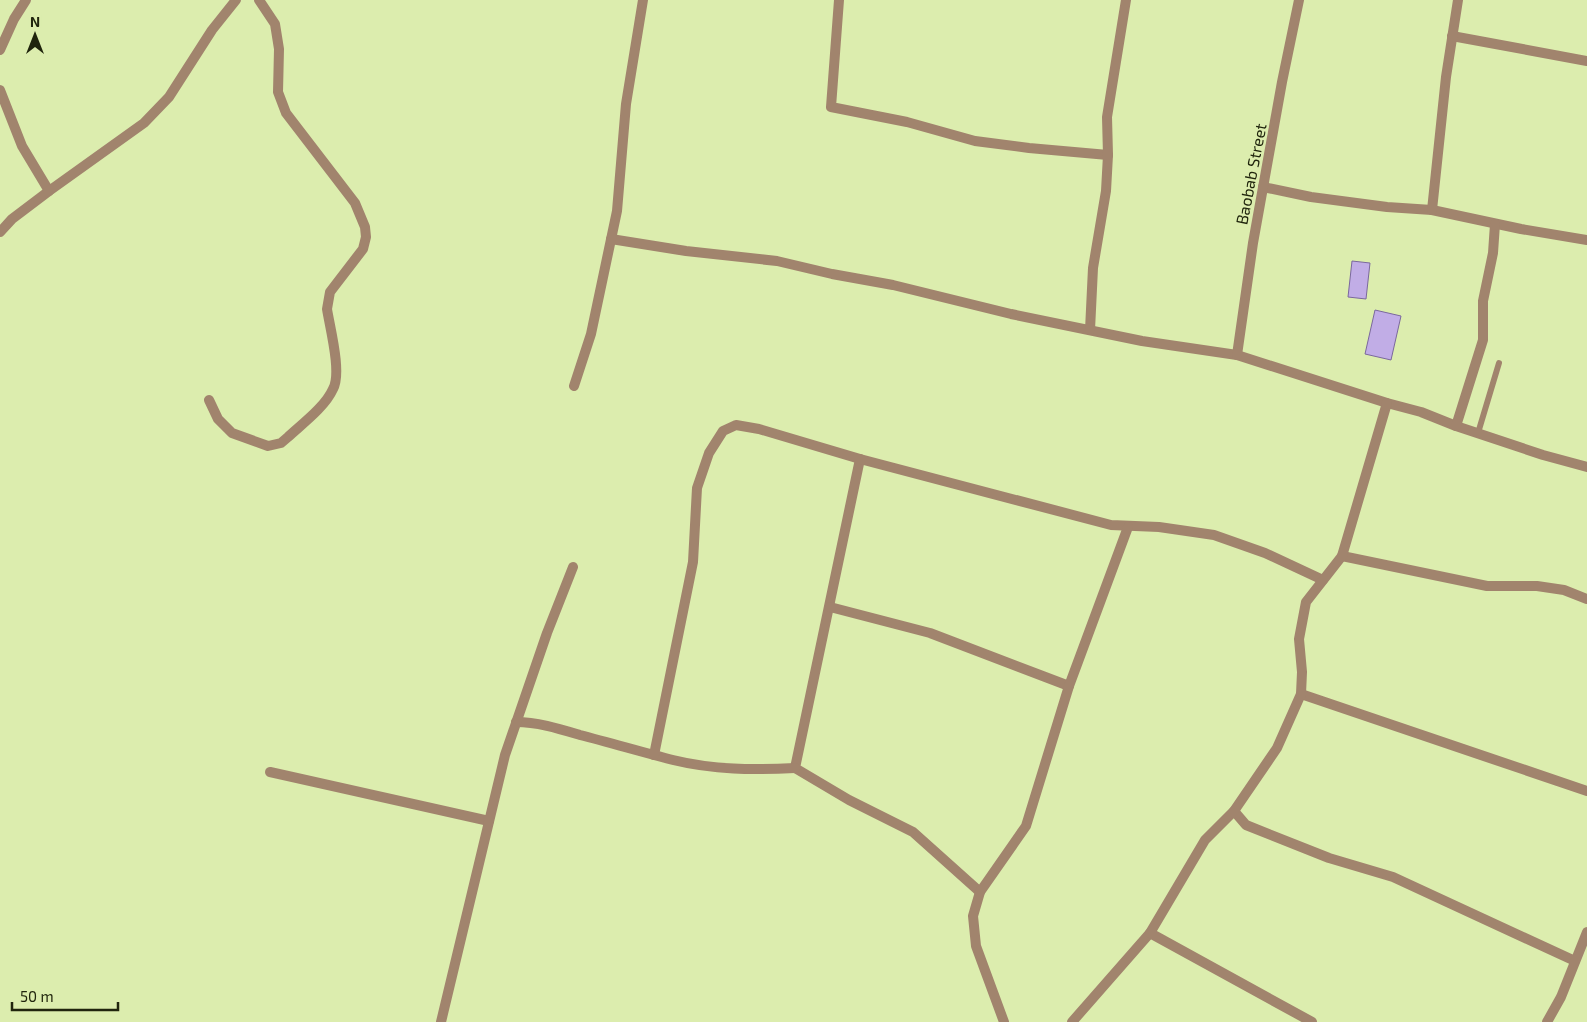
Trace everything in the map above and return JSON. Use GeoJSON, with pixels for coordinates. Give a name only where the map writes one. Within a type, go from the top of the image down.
{"type":"FeatureCollection","features":[{"type":"Feature","properties":{"kind":"street"},"geometry":{"type":"LineString","coordinates":[[0,50],[14,19],[26,0]]}},
{"type":"Feature","properties":{"kind":"street"},"geometry":{"type":"LineString","coordinates":[[0,232],[12,219],[144,123],[170,97],[212,30],[236,0]]}},
{"type":"Feature","properties":{"kind":"street"},"geometry":{"type":"LineString","coordinates":[[209,400],[218,419],[232,433],[268,446],[281,443],[328,398],[334,388],[337,376],[327,309],[328,299],[330,292],[364,249],[366,237],[365,227],[355,204],[286,112],[280,100],[278,92],[280,49],[275,24],[259,0]]}},
{"type":"Feature","properties":{"kind":"street"},"geometry":{"type":"LineString","coordinates":[[574,386],[591,334],[611,239],[620,186],[626,104],[643,0]]}},
{"type":"Feature","properties":{"kind":"street"},"geometry":{"type":"LineString","coordinates":[[839,0],[831,107],[907,122],[975,141],[1108,155]]}},
{"type":"Feature","properties":{"kind":"street"},"geometry":{"type":"LineString","coordinates":[[1090,330],[1093,268],[1106,192],[1108,155],[1106,116],[1126,0]]}},
{"type":"Feature","properties":{"kind":"street","name":"Baobab Street"},"geometry":{"type":"LineString","coordinates":[[1237,355],[1253,243],[1299,0]]}},
{"type":"Feature","properties":{"kind":"street"},"geometry":{"type":"LineString","coordinates":[[1432,210],[1452,36],[1458,0]]}},
{"type":"Feature","properties":{"kind":"street"},"geometry":{"type":"LineString","coordinates":[[1452,36],[1587,61]]}},
{"type":"Feature","properties":{"kind":"street"},"geometry":{"type":"LineString","coordinates":[[0,90],[22,146],[49,191]]}},
{"type":"Feature","properties":{"kind":"street"},"geometry":{"type":"LineString","coordinates":[[1263,187],[1311,197],[1387,208],[1432,210],[1495,224],[1587,240]]}},
{"type":"Feature","properties":{"kind":"street"},"geometry":{"type":"LineString","coordinates":[[1456,426],[1482,340],[1482,301],[1493,253],[1495,224]]}},
{"type":"Feature","properties":{"kind":"street"},"geometry":{"type":"LineString","coordinates":[[611,239],[686,251],[777,261],[832,274],[893,285],[1011,314],[1142,341],[1237,355],[1421,412],[1456,426],[1543,455],[1587,467]]}},
{"type":"Feature","properties":{"kind":"street"},"geometry":{"type":"LineString","coordinates":[[1072,1022],[1150,933],[1205,840],[1234,811],[1277,748],[1301,694],[1302,672],[1299,639],[1306,602],[1342,556],[1387,403]]}},
{"type":"Feature","properties":{"kind":"street"},"geometry":{"type":"LineString","coordinates":[[654,755],[693,562],[697,488],[709,453],[722,431],[736,426],[759,429],[860,459],[1111,525],[1159,527],[1214,536],[1265,553],[1322,580]]}},
{"type":"Feature","properties":{"kind":"street"},"geometry":{"type":"LineString","coordinates":[[795,768],[860,459]]}},
{"type":"Feature","properties":{"kind":"street"},"geometry":{"type":"LineString","coordinates":[[1004,1022],[976,946],[973,916],[980,892],[1026,826],[1069,686],[1128,527]]}},
{"type":"Feature","properties":{"kind":"street"},"geometry":{"type":"LineString","coordinates":[[1342,556],[1487,586],[1520,584],[1564,590],[1587,599]]}},
{"type":"Feature","properties":{"kind":"street"},"geometry":{"type":"LineString","coordinates":[[441,1022],[505,755],[547,633],[573,567]]}},
{"type":"Feature","properties":{"kind":"street"},"geometry":{"type":"LineString","coordinates":[[830,607],[930,633],[1069,686]]}},
{"type":"Feature","properties":{"kind":"street"},"geometry":{"type":"LineString","coordinates":[[1301,694],[1587,791]]}},
{"type":"Feature","properties":{"kind":"street"},"geometry":{"type":"LineString","coordinates":[[516,722],[527,722],[563,730],[654,755],[715,768],[747,770],[795,768],[848,800],[914,832],[980,892]]}},
{"type":"Feature","properties":{"kind":"street"},"geometry":{"type":"LineString","coordinates":[[270,772],[489,821]]}},
{"type":"Feature","properties":{"kind":"street"},"geometry":{"type":"LineString","coordinates":[[1234,811],[1246,825],[1329,858],[1393,877],[1575,961]]}},
{"type":"Feature","properties":{"kind":"street"},"geometry":{"type":"LineString","coordinates":[[1547,1022],[1561,997],[1587,932]]}},
{"type":"Feature","properties":{"kind":"street"},"geometry":{"type":"LineString","coordinates":[[1150,933],[1312,1022]]}},
{"type":"Feature","properties":{"kind":"lane"},"geometry":{"type":"LineString","coordinates":[[1478,433],[1499,363]]}},
{"type":"Feature","properties":{"kind":"building"},"geometry":{"type":"Polygon","coordinates":[[[1352,261],[1370,263],[1366,299],[1348,297],[1352,261]]]}},
{"type":"Feature","properties":{"kind":"building"},"geometry":{"type":"Polygon","coordinates":[[[1375,310],[1401,316],[1391,360],[1365,354],[1375,310]]]}}]}
